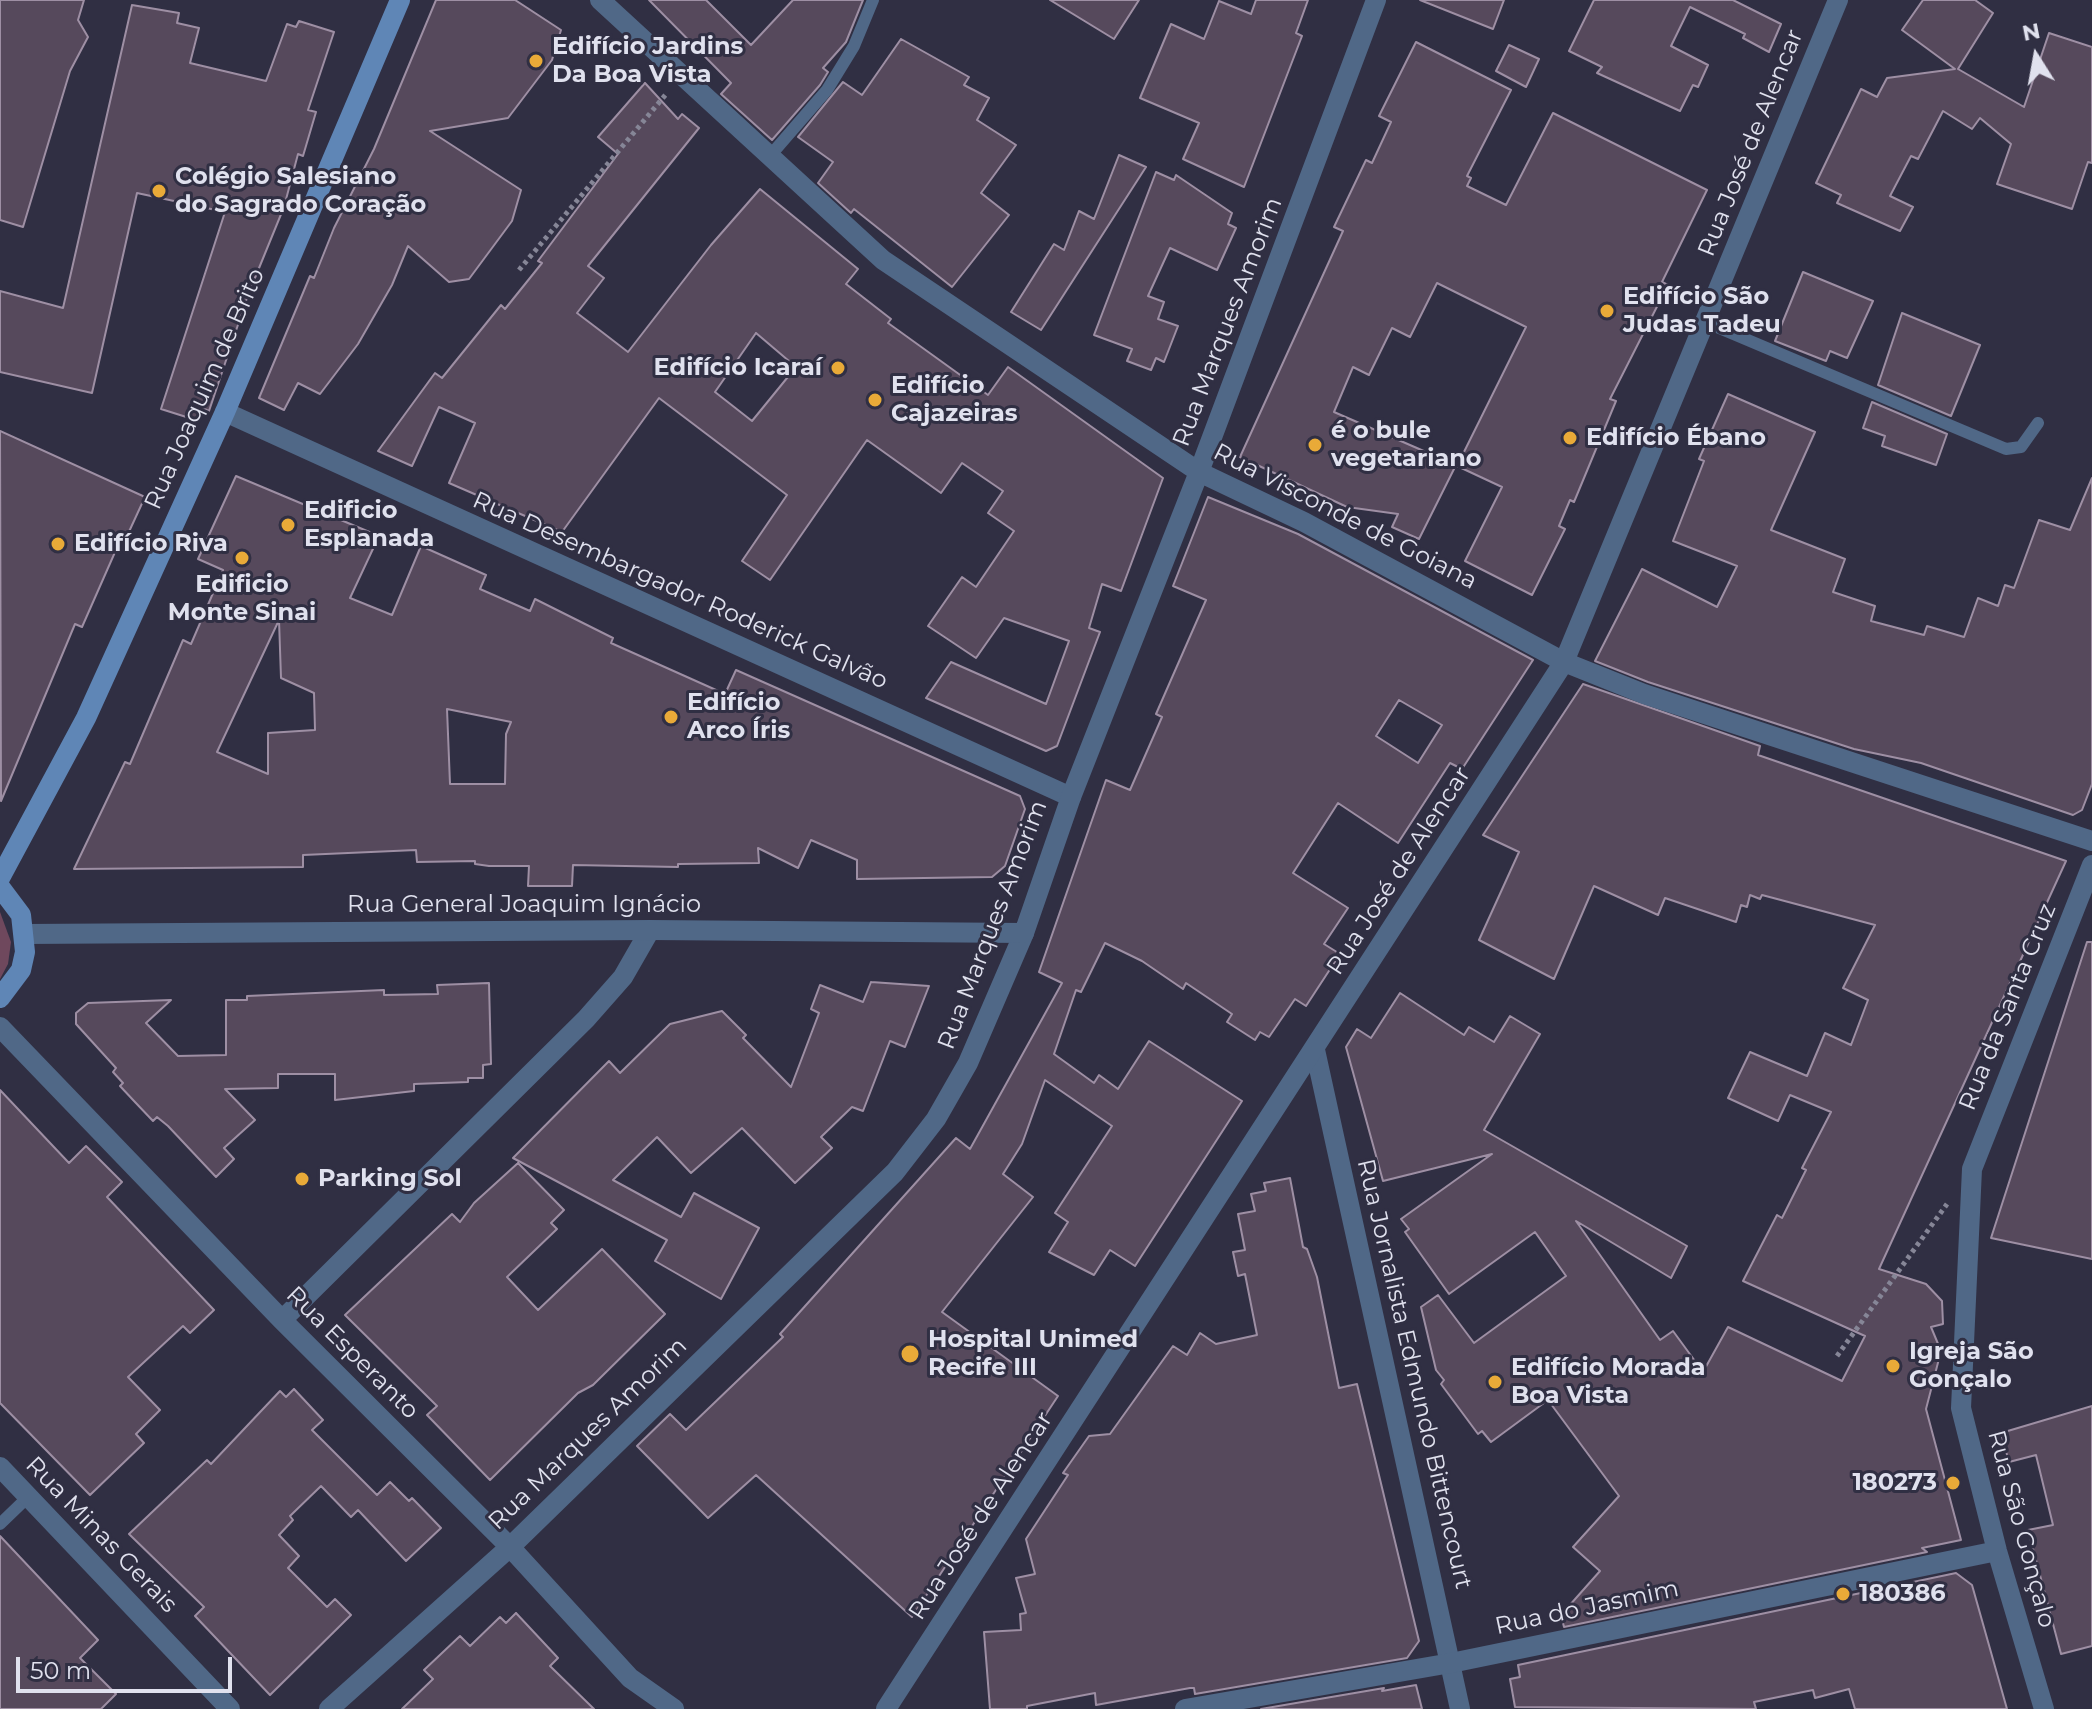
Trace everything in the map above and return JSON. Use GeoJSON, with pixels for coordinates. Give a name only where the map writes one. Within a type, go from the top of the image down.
{"type":"FeatureCollection","features":[{"type":"Feature","properties":{"kind":"main road","name":"Rua Joaquim de Brito"},"geometry":{"type":"LineString","coordinates":[[0,878],[86,718],[225,412],[400,0]]}},
{"type":"Feature","properties":{"kind":"main road"},"geometry":{"type":"LineString","coordinates":[[0,887],[21,915],[25,934],[21,970],[0,998]]}},
{"type":"Feature","properties":{"kind":"street","name":"Rua Visconde de Goiana"},"geometry":{"type":"LineString","coordinates":[[600,0],[680,77],[883,260],[1199,472],[1304,522],[1564,662],[1644,694],[2092,841]]}},
{"type":"Feature","properties":{"kind":"street","name":"Rua Marques Amorim"},"geometry":{"type":"LineString","coordinates":[[329,1709],[510,1547],[895,1172],[936,1119],[968,1063],[1024,933],[1071,797],[1199,472],[1376,0]]}},
{"type":"Feature","properties":{"kind":"street","name":"Rua José de Alencar"},"geometry":{"type":"LineString","coordinates":[[886,1709],[1564,662],[1838,0]]}},
{"type":"Feature","properties":{"kind":"street","name":"Rua Desembargador Roderick Galvão"},"geometry":{"type":"LineString","coordinates":[[225,412],[1071,797]]}},
{"type":"Feature","properties":{"kind":"street","name":"Rua da Santa Cruz"},"geometry":{"type":"LineString","coordinates":[[1972,1169],[2092,865]]}},
{"type":"Feature","properties":{"kind":"street","name":"Rua General Joaquim Ignácio"},"geometry":{"type":"LineString","coordinates":[[25,934],[650,930],[1024,933]]}},
{"type":"Feature","properties":{"kind":"street"},"geometry":{"type":"LineString","coordinates":[[282,1320],[586,1019],[623,977],[650,930]]}},
{"type":"Feature","properties":{"kind":"street","name":"Rua Esperanto"},"geometry":{"type":"LineString","coordinates":[[0,1027],[282,1320],[510,1547],[630,1678],[674,1709]]}},
{"type":"Feature","properties":{"kind":"street","name":"Rua Jornalista Edmundo Bittencourt"},"geometry":{"type":"LineString","coordinates":[[1315,1050],[1460,1709]]}},
{"type":"Feature","properties":{"kind":"street","name":"Rua São Gonçalo"},"geometry":{"type":"LineString","coordinates":[[1972,1169],[1961,1408],[1997,1551],[2044,1709]]}},
{"type":"Feature","properties":{"kind":"street","name":"Rua Minas Gerais"},"geometry":{"type":"LineString","coordinates":[[0,1467],[230,1709]]}},
{"type":"Feature","properties":{"kind":"street","name":"Rua do Jasmim"},"geometry":{"type":"LineString","coordinates":[[1185,1709],[1451,1663],[1997,1551]]}},
{"type":"Feature","properties":{"kind":"lane"},"geometry":{"type":"LineString","coordinates":[[769,157],[827,90],[854,46],[873,0]]}},
{"type":"Feature","properties":{"kind":"lane"},"geometry":{"type":"LineString","coordinates":[[1705,322],[2006,449],[2021,447],[2038,423]]}},
{"type":"Feature","properties":{"kind":"lane"},"geometry":{"type":"LineString","coordinates":[[0,1524],[28,1497]]}},
{"type":"Feature","properties":{"kind":"path"},"geometry":{"type":"LineString","coordinates":[[519,270],[680,77]]}},
{"type":"Feature","properties":{"kind":"path"},"geometry":{"type":"LineString","coordinates":[[1837,1356],[1972,1169]]}},
{"type":"Feature","properties":{"kind":"shaded area"},"geometry":{"type":"Polygon","coordinates":[[[0,912],[11,942],[8,964],[0,979],[0,912]]]}},
{"type":"Feature","properties":{"kind":"building"},"geometry":{"type":"Polygon","coordinates":[[[0,0],[84,0],[78,20],[88,37],[70,71],[23,227],[0,220],[0,0]]]}},
{"type":"Feature","properties":{"kind":"building"},"geometry":{"type":"Polygon","coordinates":[[[436,0],[515,0],[561,30],[552,60],[508,118],[430,131],[521,190],[512,221],[469,279],[449,282],[408,246],[392,285],[358,344],[320,394],[298,383],[284,410],[259,398],[310,276],[314,278],[334,228],[374,149],[436,0]]]}},
{"type":"Feature","properties":{"kind":"building"},"geometry":{"type":"Polygon","coordinates":[[[649,0],[706,0],[751,45],[793,0],[863,0],[846,42],[823,68],[828,72],[820,85],[772,140],[721,94],[731,83],[649,0]]]}},
{"type":"Feature","properties":{"kind":"building"},"geometry":{"type":"Polygon","coordinates":[[[1050,0],[1139,0],[1114,39],[1050,0]]]}},
{"type":"Feature","properties":{"kind":"building"},"geometry":{"type":"Polygon","coordinates":[[[1256,0],[1308,0],[1296,33],[1302,36],[1244,187],[1183,159],[1199,123],[1140,98],[1171,24],[1204,39],[1219,1],[1251,14],[1256,0]]]}},
{"type":"Feature","properties":{"kind":"building"},"geometry":{"type":"Polygon","coordinates":[[[1420,0],[1504,0],[1493,29],[1420,0]]]}},
{"type":"Feature","properties":{"kind":"building"},"geometry":{"type":"Polygon","coordinates":[[[1594,0],[1733,0],[1781,24],[1769,52],[1743,38],[1745,34],[1690,7],[1671,46],[1708,65],[1698,87],[1693,85],[1680,111],[1597,73],[1602,67],[1569,51],[1594,0]]]}},
{"type":"Feature","properties":{"kind":"building"},"geometry":{"type":"Polygon","coordinates":[[[1923,0],[1975,0],[1993,13],[1958,69],[2024,107],[2049,33],[2092,47],[2092,163],[2088,162],[2072,209],[1997,184],[2011,144],[1980,118],[1972,129],[1943,111],[1918,159],[1911,156],[1890,196],[1913,207],[1900,231],[1837,203],[1841,195],[1816,183],[1861,89],[1877,97],[1887,78],[1955,69],[1902,30],[1923,0]]]}},
{"type":"Feature","properties":{"kind":"building"},"geometry":{"type":"Polygon","coordinates":[[[132,5],[179,13],[177,23],[199,28],[190,63],[266,81],[287,24],[296,27],[299,21],[334,32],[308,110],[316,112],[303,156],[298,154],[284,207],[248,295],[209,411],[202,408],[199,421],[161,409],[225,212],[137,193],[92,393],[0,372],[0,291],[63,308],[132,5]]]}},
{"type":"Feature","properties":{"kind":"building"},"geometry":{"type":"Polygon","coordinates":[[[901,39],[969,77],[964,85],[989,98],[977,120],[1016,145],[981,193],[1009,215],[952,287],[854,209],[851,213],[818,183],[833,162],[798,137],[843,82],[862,95],[901,39]]]}},
{"type":"Feature","properties":{"kind":"building"},"geometry":{"type":"Polygon","coordinates":[[[1416,42],[1511,90],[1467,176],[1471,178],[1467,186],[1506,205],[1553,113],[1707,190],[1662,282],[1668,285],[1610,399],[1616,401],[1574,502],[1570,500],[1559,526],[1565,529],[1532,595],[1465,561],[1502,487],[1457,466],[1526,327],[1437,283],[1410,337],[1392,328],[1369,375],[1353,367],[1334,412],[1456,465],[1419,539],[1392,527],[1398,514],[1347,507],[1240,457],[1343,231],[1334,227],[1366,160],[1372,163],[1391,122],[1379,116],[1416,42]]]}},
{"type":"Feature","properties":{"kind":"building"},"geometry":{"type":"Polygon","coordinates":[[[1509,45],[1539,59],[1526,87],[1496,71],[1509,45]]]}},
{"type":"Feature","properties":{"kind":"building"},"geometry":{"type":"Polygon","coordinates":[[[645,83],[678,119],[682,114],[699,128],[588,266],[604,278],[577,313],[628,352],[711,245],[760,189],[858,269],[846,284],[891,319],[888,323],[988,395],[1008,367],[1163,478],[1121,591],[1102,584],[1089,628],[1100,632],[1057,746],[1046,751],[926,698],[951,662],[1046,704],[1069,641],[1004,618],[976,658],[928,626],[962,577],[976,587],[1014,531],[988,513],[1003,491],[962,463],[941,493],[867,440],[770,580],[742,561],[787,495],[659,398],[562,532],[449,483],[475,423],[439,407],[412,466],[378,451],[435,373],[442,378],[501,305],[505,309],[542,263],[538,261],[618,154],[598,137],[645,83]],[[756,333],[715,392],[752,421],[796,367],[756,333]]]}},
{"type":"Feature","properties":{"kind":"building"},"geometry":{"type":"Polygon","coordinates":[[[1119,155],[1146,167],[1041,330],[1011,312],[1054,244],[1064,250],[1079,211],[1094,219],[1119,155]]]}},
{"type":"Feature","properties":{"kind":"building"},"geometry":{"type":"Polygon","coordinates":[[[1156,172],[1174,180],[1176,175],[1232,213],[1228,224],[1236,228],[1217,270],[1170,248],[1148,296],[1164,302],[1158,319],[1178,326],[1164,362],[1156,358],[1151,370],[1127,361],[1132,349],[1094,335],[1156,172]]]}},
{"type":"Feature","properties":{"kind":"building"},"geometry":{"type":"Polygon","coordinates":[[[1803,272],[1873,301],[1847,358],[1830,351],[1826,361],[1775,341],[1803,272]]]}},
{"type":"Feature","properties":{"kind":"building"},"geometry":{"type":"Polygon","coordinates":[[[1902,313],[1980,345],[1951,416],[1878,385],[1902,313]]]}},
{"type":"Feature","properties":{"kind":"building"},"geometry":{"type":"Polygon","coordinates":[[[1728,394],[1815,432],[1771,530],[1845,559],[1833,592],[1875,606],[1871,621],[1924,635],[1927,626],[1964,637],[1978,598],[1998,606],[2005,585],[2014,588],[2039,520],[2070,530],[2092,478],[2092,784],[2082,810],[2073,815],[1921,763],[1854,749],[1648,682],[1595,661],[1642,569],[1717,607],[1737,566],[1673,541],[1704,461],[1699,459],[1728,394]]]}},
{"type":"Feature","properties":{"kind":"building"},"geometry":{"type":"Polygon","coordinates":[[[1872,402],[1947,434],[1936,465],[1882,446],[1885,436],[1863,428],[1872,402]]]}},
{"type":"Feature","properties":{"kind":"building"},"geometry":{"type":"Polygon","coordinates":[[[0,431],[145,497],[127,536],[123,534],[82,627],[75,624],[1,801],[0,431]]]}},
{"type":"Feature","properties":{"kind":"building"},"geometry":{"type":"Polygon","coordinates":[[[236,476],[379,536],[350,598],[392,615],[421,546],[486,575],[480,589],[530,611],[535,599],[613,638],[611,643],[725,694],[736,670],[1020,796],[1025,809],[1005,866],[992,877],[857,879],[857,860],[811,840],[798,868],[758,848],[759,863],[678,864],[678,867],[573,865],[572,886],[528,886],[529,866],[489,866],[475,864],[475,861],[417,862],[416,850],[303,855],[303,867],[74,869],[125,762],[130,764],[183,640],[191,644],[223,570],[198,559],[236,476]],[[279,620],[217,752],[268,774],[268,733],[315,730],[314,693],[281,678],[279,620]],[[447,709],[450,784],[505,784],[506,734],[511,722],[447,709]]]}},
{"type":"Feature","properties":{"kind":"building"},"geometry":{"type":"Polygon","coordinates":[[[1208,497],[1298,534],[1533,660],[1462,769],[1450,763],[1398,843],[1338,803],[1293,873],[1348,908],[1324,944],[1340,954],[1306,1006],[1295,999],[1269,1037],[1260,1032],[1255,1040],[1227,1022],[1232,1014],[1186,983],[1183,989],[1142,961],[1105,943],[1081,992],[1076,990],[1054,1054],[1094,1083],[1099,1075],[1118,1089],[1149,1041],[1242,1101],[1135,1266],[1110,1250],[1094,1275],[1049,1252],[1068,1222],[1055,1213],[1112,1126],[1045,1080],[1022,1144],[1003,1174],[1033,1197],[942,1312],[1058,1396],[912,1617],[756,1475],[708,1518],[637,1446],[670,1414],[686,1430],[783,1337],[780,1334],[956,1138],[970,1149],[1062,983],[1039,972],[1106,780],[1130,790],[1162,717],[1156,714],[1206,600],[1173,586],[1208,497]],[[1399,700],[1376,736],[1418,763],[1442,725],[1399,700]]]}},
{"type":"Feature","properties":{"kind":"building"},"geometry":{"type":"Polygon","coordinates":[[[1583,684],[1760,746],[1758,755],[2066,861],[1879,1269],[1926,1284],[1942,1301],[1943,1324],[1931,1327],[1941,1351],[1926,1409],[1961,1540],[1922,1548],[1927,1552],[1564,1627],[1561,1615],[1600,1571],[1573,1547],[1619,1496],[1548,1400],[1491,1442],[1482,1431],[1478,1434],[1441,1384],[1444,1380],[1436,1370],[1421,1307],[1438,1295],[1474,1343],[1566,1276],[1535,1232],[1449,1294],[1405,1232],[1409,1229],[1401,1219],[1492,1154],[1383,1181],[1346,1047],[1357,1029],[1371,1038],[1400,993],[1464,1035],[1469,1027],[1494,1042],[1510,1016],[1540,1034],[1484,1130],[1687,1246],[1671,1278],[1576,1221],[1660,1340],[1673,1331],[1703,1372],[1728,1327],[1842,1381],[1865,1336],[1743,1281],[1777,1215],[1782,1218],[1806,1170],[1802,1168],[1831,1112],[1790,1095],[1778,1121],[1728,1098],[1750,1052],[1807,1076],[1825,1033],[1851,1045],[1868,1000],[1843,988],[1875,925],[1762,895],[1760,899],[1750,895],[1747,907],[1741,905],[1736,922],[1665,898],[1658,915],[1594,886],[1554,979],[1479,940],[1519,852],[1483,835],[1583,684]]]}},
{"type":"Feature","properties":{"kind":"building"},"geometry":{"type":"Polygon","coordinates":[[[2087,942],[2092,942],[2092,1259],[1991,1238],[2087,942]]]}},
{"type":"Feature","properties":{"kind":"building"},"geometry":{"type":"Polygon","coordinates":[[[871,982],[929,986],[905,1047],[890,1041],[863,1111],[852,1107],[821,1137],[832,1148],[795,1183],[742,1128],[691,1173],[657,1137],[613,1180],[681,1217],[694,1193],[759,1228],[721,1299],[655,1261],[667,1240],[513,1158],[609,1061],[620,1073],[670,1024],[722,1011],[746,1035],[743,1038],[791,1087],[819,1013],[811,1009],[820,985],[863,1002],[871,982]]]}},
{"type":"Feature","properties":{"kind":"building"},"geometry":{"type":"Polygon","coordinates":[[[489,983],[491,1064],[483,1065],[483,1078],[468,1078],[468,1082],[414,1084],[414,1091],[335,1100],[335,1074],[278,1074],[278,1088],[225,1089],[255,1120],[224,1148],[234,1159],[216,1177],[168,1126],[157,1117],[153,1121],[120,1086],[123,1083],[113,1072],[116,1068],[76,1024],[76,1013],[88,1003],[171,1000],[146,1023],[178,1056],[226,1055],[226,1000],[247,1000],[247,996],[384,990],[384,995],[438,994],[437,985],[489,983]]]}},
{"type":"Feature","properties":{"kind":"building"},"geometry":{"type":"Polygon","coordinates":[[[0,1090],[69,1163],[86,1146],[122,1182],[107,1197],[214,1310],[190,1333],[183,1326],[128,1377],[160,1410],[136,1434],[144,1443],[90,1495],[0,1403],[0,1090]]]}},
{"type":"Feature","properties":{"kind":"building"},"geometry":{"type":"Polygon","coordinates":[[[518,1163],[564,1210],[551,1223],[557,1229],[507,1277],[538,1310],[602,1249],[665,1314],[593,1385],[578,1393],[490,1480],[427,1415],[437,1406],[345,1315],[452,1214],[460,1222],[474,1203],[518,1163]]]}},
{"type":"Feature","properties":{"kind":"building"},"geometry":{"type":"Polygon","coordinates":[[[1290,1178],[1303,1247],[1307,1249],[1317,1277],[1339,1388],[1357,1384],[1419,1641],[1407,1658],[1195,1694],[1194,1688],[1190,1688],[1096,1705],[1095,1693],[1027,1706],[1027,1709],[990,1709],[984,1632],[1021,1630],[1020,1614],[1026,1613],[1016,1578],[1035,1574],[1026,1539],[1068,1475],[1063,1473],[1089,1436],[1110,1434],[1173,1346],[1187,1355],[1200,1333],[1216,1344],[1257,1335],[1245,1274],[1238,1276],[1233,1252],[1245,1250],[1238,1214],[1255,1211],[1251,1194],[1266,1191],[1264,1183],[1290,1178]]]}},
{"type":"Feature","properties":{"kind":"building"},"geometry":{"type":"Polygon","coordinates":[[[294,1389],[323,1420],[312,1430],[377,1495],[390,1482],[409,1501],[412,1498],[441,1528],[406,1561],[358,1510],[351,1517],[321,1486],[290,1516],[293,1520],[279,1535],[299,1556],[288,1568],[327,1607],[335,1599],[351,1615],[270,1695],[195,1616],[204,1607],[129,1534],[207,1460],[211,1464],[280,1391],[286,1397],[294,1389]]]}},
{"type":"Feature","properties":{"kind":"building"},"geometry":{"type":"Polygon","coordinates":[[[2092,1406],[2092,1646],[2061,1654],[2028,1530],[2053,1525],[2036,1455],[2009,1462],[2001,1433],[2092,1406]]]}},
{"type":"Feature","properties":{"kind":"building"},"geometry":{"type":"Polygon","coordinates":[[[0,1536],[98,1640],[80,1658],[116,1694],[101,1709],[0,1709],[0,1536]]]}},
{"type":"Feature","properties":{"kind":"building"},"geometry":{"type":"Polygon","coordinates":[[[1956,1573],[1972,1585],[2007,1709],[1855,1709],[1849,1689],[1815,1698],[1813,1690],[1754,1702],[1756,1709],[1515,1707],[1510,1679],[1520,1677],[1518,1665],[1956,1573]]]}},
{"type":"Feature","properties":{"kind":"building"},"geometry":{"type":"Polygon","coordinates":[[[516,1613],[558,1658],[550,1666],[594,1709],[402,1709],[433,1679],[424,1670],[460,1636],[470,1646],[500,1617],[506,1623],[516,1613]]]}},
{"type":"Feature","properties":{"kind":"building"},"geometry":{"type":"Polygon","coordinates":[[[1416,1685],[1422,1709],[1261,1709],[1384,1688],[1382,1691],[1416,1685]]]}},
{"type":"Feature","properties":{"kind":"place","name":"Edifício Jardins Da Boa Vista"},"geometry":{"type":"Point","coordinates":[536,61]}},
{"type":"Feature","properties":{"kind":"place","name":"Colégio Salesiano do Sagrado Coração"},"geometry":{"type":"Point","coordinates":[159,191]}},
{"type":"Feature","properties":{"kind":"place","name":"Edifício São Judas Tadeu"},"geometry":{"type":"Point","coordinates":[1607,311]}},
{"type":"Feature","properties":{"kind":"place","name":"Edifício Icaraí"},"geometry":{"type":"Point","coordinates":[838,368]}},
{"type":"Feature","properties":{"kind":"place","name":"Edifício Cajazeiras"},"geometry":{"type":"Point","coordinates":[875,400]}},
{"type":"Feature","properties":{"kind":"place","name":"Edifício Ébano"},"geometry":{"type":"Point","coordinates":[1570,438]}},
{"type":"Feature","properties":{"kind":"place","name":"é o bule vegetariano"},"geometry":{"type":"Point","coordinates":[1315,445]}},
{"type":"Feature","properties":{"kind":"place","name":"Edificio Esplanada"},"geometry":{"type":"Point","coordinates":[288,525]}},
{"type":"Feature","properties":{"kind":"place","name":"Edifício Riva"},"geometry":{"type":"Point","coordinates":[58,544]}},
{"type":"Feature","properties":{"kind":"place","name":"Edificio Monte Sinai"},"geometry":{"type":"Point","coordinates":[242,558]}},
{"type":"Feature","properties":{"kind":"place","name":"Edifício Arco Íris"},"geometry":{"type":"Point","coordinates":[671,717]}},
{"type":"Feature","properties":{"kind":"place","name":"Parking Sol"},"geometry":{"type":"Point","coordinates":[302,1179]}},
{"type":"Feature","properties":{"kind":"place","name":"Hospital Unimed Recife III"},"geometry":{"type":"Point","coordinates":[910,1354]}},
{"type":"Feature","properties":{"kind":"place","name":"Igreja São Gonçalo"},"geometry":{"type":"Point","coordinates":[1893,1366]}},
{"type":"Feature","properties":{"kind":"place","name":"Edifício Morada Boa Vista"},"geometry":{"type":"Point","coordinates":[1495,1382]}},
{"type":"Feature","properties":{"kind":"place","name":"180273"},"geometry":{"type":"Point","coordinates":[1953,1483]}},
{"type":"Feature","properties":{"kind":"place","name":"180386"},"geometry":{"type":"Point","coordinates":[1843,1594]}}]}
